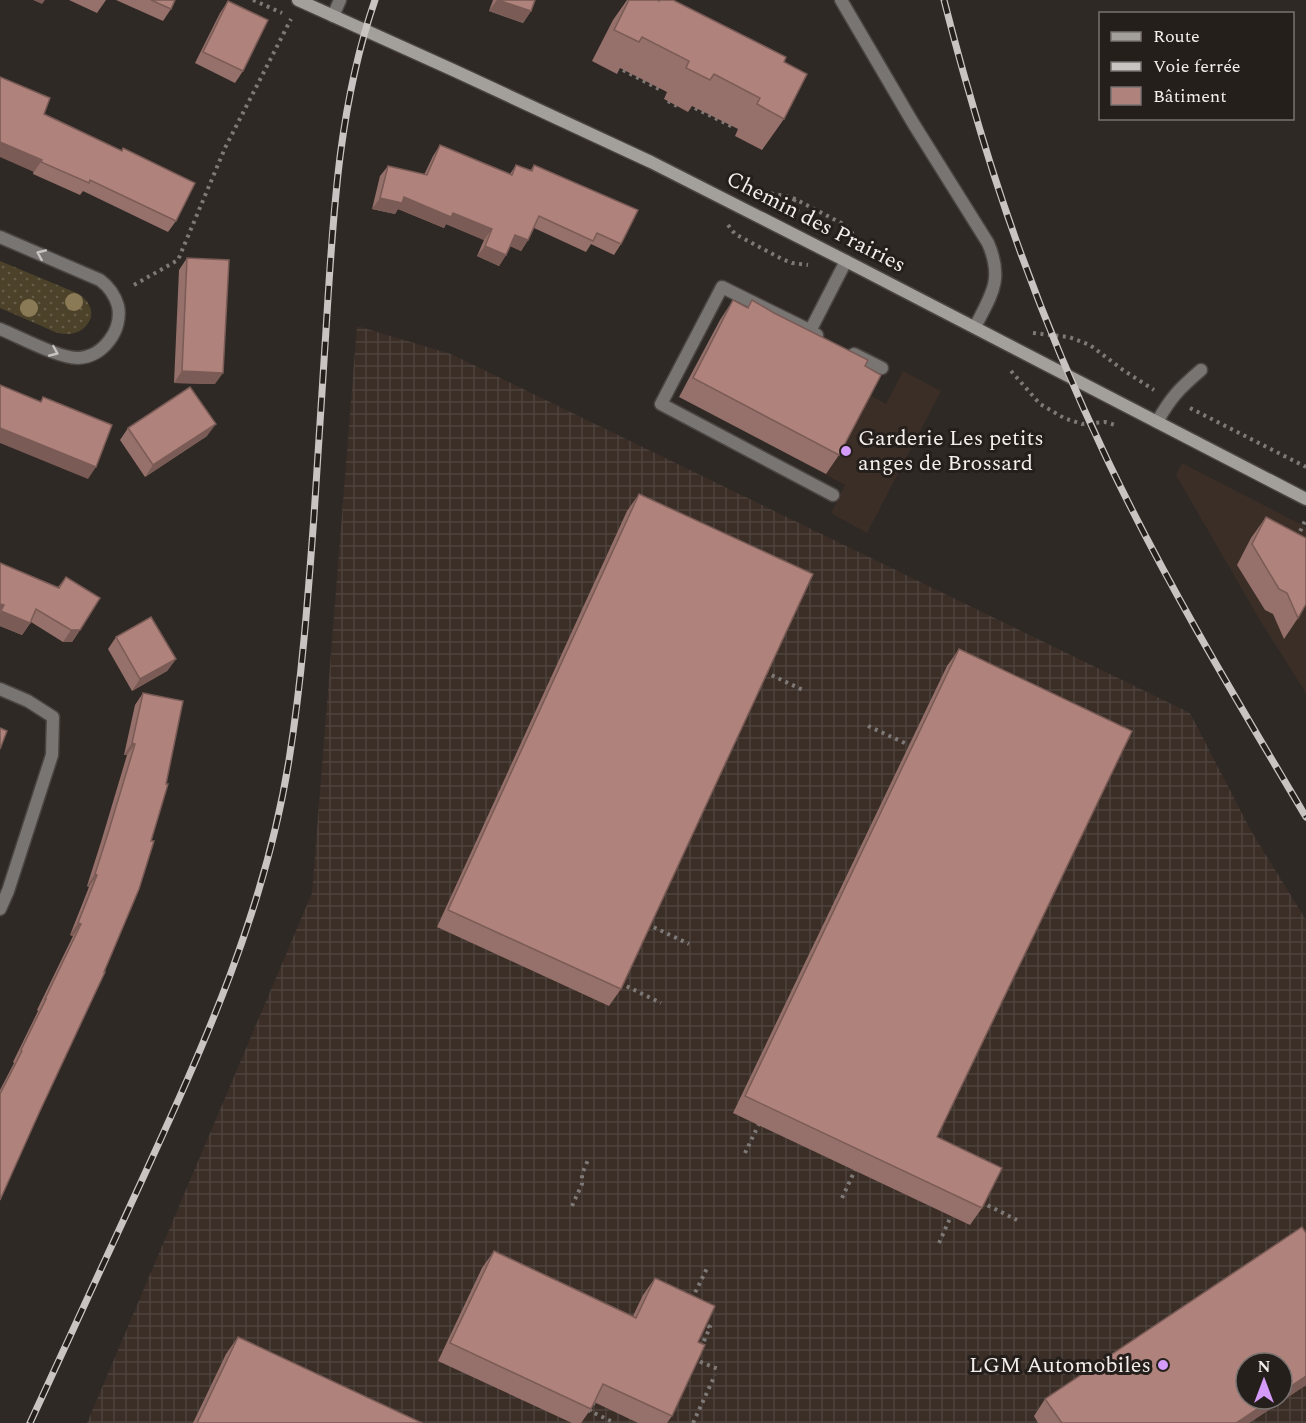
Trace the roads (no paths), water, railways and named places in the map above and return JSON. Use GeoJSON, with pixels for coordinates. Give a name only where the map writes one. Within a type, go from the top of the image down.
{"type":"FeatureCollection","features":[{"type":"Feature","properties":{"kind":"street","name":"Chemin des Prairies"},"geometry":{"type":"LineString","coordinates":[[298,0],[651,162],[1306,499]]}},
{"type":"Feature","properties":{"kind":"street"},"geometry":{"type":"LineString","coordinates":[[333,16],[340,0]]}},
{"type":"Feature","properties":{"kind":"street"},"geometry":{"type":"LineString","coordinates":[[841,0],[994,255],[996,267],[992,293],[975,327]]}},
{"type":"Feature","properties":{"kind":"street"},"geometry":{"type":"LineString","coordinates":[[0,237],[100,280],[108,286],[114,296],[119,315],[113,335],[107,344],[98,351],[79,358],[63,356],[0,329]]}},
{"type":"Feature","properties":{"kind":"street"},"geometry":{"type":"LineString","coordinates":[[810,331],[846,261]]}},
{"type":"Feature","properties":{"kind":"street"},"geometry":{"type":"LineString","coordinates":[[828,340],[722,287],[661,404],[833,495]]}},
{"type":"Feature","properties":{"kind":"street"},"geometry":{"type":"LineString","coordinates":[[845,350],[882,368]]}},
{"type":"Feature","properties":{"kind":"street"},"geometry":{"type":"LineString","coordinates":[[1157,422],[1178,390],[1201,370]]}},
{"type":"Feature","properties":{"kind":"street"},"geometry":{"type":"LineString","coordinates":[[0,689],[28,701],[53,717],[52,755],[8,891],[0,909]]}},
{"type":"Feature","properties":{"kind":"railway"},"geometry":{"type":"LineString","coordinates":[[30,1423],[188,1078],[230,975],[265,870],[289,760],[298,699],[314,516],[331,246],[339,163],[353,81],[375,0]]}},
{"type":"Feature","properties":{"kind":"railway"},"geometry":{"type":"LineString","coordinates":[[944,0],[997,185],[1047,323],[1085,413],[1152,549],[1306,817]]}},
{"type":"Feature","properties":{"kind":"place","name":"Garderie Les petits anges de Brossard"},"geometry":{"type":"Point","coordinates":[846,451]}},
{"type":"Feature","properties":{"kind":"place","name":"LGM Automobiles"},"geometry":{"type":"Point","coordinates":[1163,1365]}}]}
